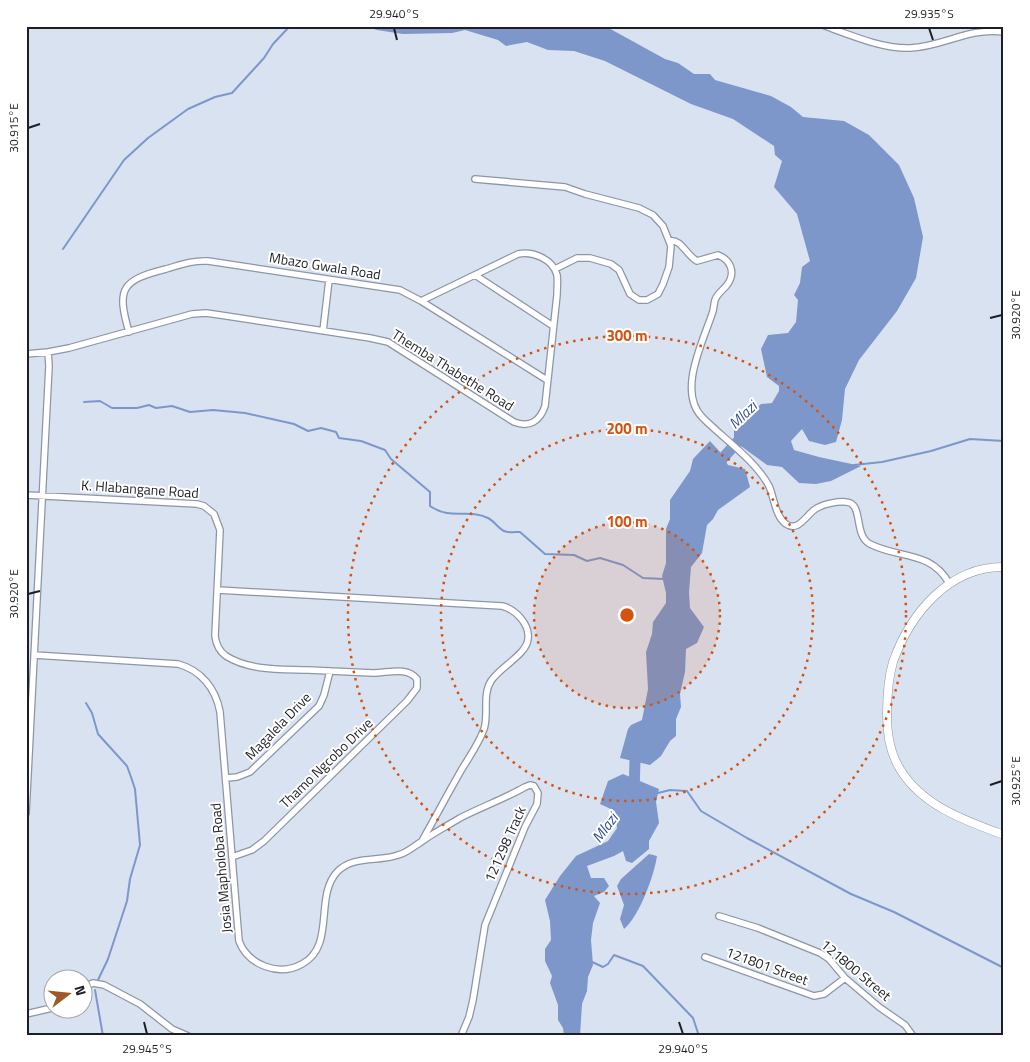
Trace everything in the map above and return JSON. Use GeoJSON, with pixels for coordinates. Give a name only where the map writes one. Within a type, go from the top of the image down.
{"type":"FeatureCollection","features":[{"type":"Feature","properties":{"kind":"street"},"geometry":{"type":"LineString","coordinates":[[825,26],[874,42],[894,47],[910,48],[977,32],[1004,32]]}},
{"type":"Feature","properties":{"kind":"street"},"geometry":{"type":"LineString","coordinates":[[422,301],[523,253],[539,256],[555,269],[577,258],[590,258],[611,264],[620,270],[630,294],[639,300],[652,299],[660,292],[668,273],[671,257],[667,233],[657,220],[639,208],[565,187],[474,179]]}},
{"type":"Feature","properties":{"kind":"street"},"geometry":{"type":"LineString","coordinates":[[669,241],[673,239],[679,241],[686,253],[696,261],[718,254],[728,261],[731,268],[732,273],[729,283],[715,299],[713,312],[692,380],[692,396],[703,418],[756,469],[768,485],[781,518],[788,524],[797,525],[813,510],[824,505],[849,502],[857,510],[859,529],[866,541],[878,547],[930,563],[941,571],[949,583]]}},
{"type":"Feature","properties":{"kind":"street","name":"Mbazo Gwala Road"},"geometry":{"type":"LineString","coordinates":[[129,332],[122,310],[122,296],[126,286],[141,275],[189,262],[208,261],[400,290],[422,301],[547,380]]}},
{"type":"Feature","properties":{"kind":"street","name":"Themba Thabethe Road"},"geometry":{"type":"LineString","coordinates":[[26,354],[48,352],[203,313],[388,342],[492,410],[521,425],[531,424],[540,417],[545,406],[558,285],[555,269]]}},
{"type":"Feature","properties":{"kind":"street"},"geometry":{"type":"LineString","coordinates":[[475,275],[553,326]]}},
{"type":"Feature","properties":{"kind":"street"},"geometry":{"type":"LineString","coordinates":[[323,331],[329,280]]}},
{"type":"Feature","properties":{"kind":"street"},"geometry":{"type":"LineString","coordinates":[[26,813],[29,683],[34,655],[49,366],[48,352]]}},
{"type":"Feature","properties":{"kind":"street","name":"K. Hlabangane Road"},"geometry":{"type":"LineString","coordinates":[[26,495],[197,504],[204,506],[214,514],[220,530],[215,636],[217,646],[223,654],[241,662],[268,668],[376,673],[400,671],[411,673]]}},
{"type":"Feature","properties":{"kind":"street"},"geometry":{"type":"LineString","coordinates":[[1004,567],[980,570],[949,583],[931,599],[913,624],[893,663],[887,702],[890,745],[900,769],[910,783],[951,814],[1004,835]]}},
{"type":"Feature","properties":{"kind":"street","name":"Josia Mapholoba Road"},"geometry":{"type":"LineString","coordinates":[[34,655],[178,664],[193,670],[210,686],[218,700],[223,739],[238,929],[241,946],[259,964],[277,970],[300,965],[317,948],[328,892],[338,872],[357,862],[400,855],[422,841],[484,730],[490,682],[500,669],[519,655],[527,644],[528,632],[518,615],[502,606],[218,590]]}},
{"type":"Feature","properties":{"kind":"street","name":"Magalela Drive"},"geometry":{"type":"LineString","coordinates":[[226,778],[241,776],[250,772],[319,706],[330,671]]}},
{"type":"Feature","properties":{"kind":"street","name":"Thamo Ngcobo Drive"},"geometry":{"type":"LineString","coordinates":[[232,856],[245,853],[260,845],[407,701],[418,685],[417,679],[411,673]]}},
{"type":"Feature","properties":{"kind":"street","name":"121298 Track"},"geometry":{"type":"LineString","coordinates":[[422,841],[462,818],[530,785],[534,786],[537,790],[537,804],[521,835],[485,925],[473,1000],[467,1023],[461,1036]]}},
{"type":"Feature","properties":{"kind":"street","name":"121800 Street"},"geometry":{"type":"LineString","coordinates":[[719,916],[811,948],[829,960],[845,978],[879,1007],[905,1025],[913,1036]]}},
{"type":"Feature","properties":{"kind":"street","name":"121801 Street"},"geometry":{"type":"LineString","coordinates":[[705,957],[814,996],[824,994],[845,978]]}},
{"type":"Feature","properties":{"kind":"street"},"geometry":{"type":"LineString","coordinates":[[92,984],[104,985],[140,1004],[172,1029],[188,1036]]}},
{"type":"Feature","properties":{"kind":"street"},"geometry":{"type":"LineString","coordinates":[[26,1014],[42,1010]]}},
{"type":"Feature","properties":{"kind":"water"},"geometry":{"type":"Polygon","coordinates":[[[365,26],[605,26],[665,59],[678,63],[694,74],[710,74],[715,80],[771,96],[791,107],[803,117],[844,121],[869,135],[899,165],[914,198],[923,237],[916,278],[897,311],[859,360],[845,389],[842,420],[836,442],[825,445],[809,441],[802,429],[791,441],[794,450],[861,466],[831,481],[816,484],[799,483],[782,467],[767,465],[734,441],[734,427],[761,404],[772,403],[779,391],[779,386],[767,377],[761,349],[768,335],[788,333],[796,322],[798,300],[794,295],[800,283],[802,267],[810,261],[797,214],[774,187],[782,161],[775,155],[774,146],[733,119],[691,104],[605,61],[574,51],[548,50],[527,42],[506,46],[498,40],[465,30],[452,33],[403,34],[365,26]]]}},
{"type":"Feature","properties":{"kind":"water"},"geometry":{"type":"Polygon","coordinates":[[[710,441],[728,465],[745,469],[750,487],[718,510],[707,525],[702,553],[691,567],[690,608],[704,627],[697,643],[686,649],[685,672],[680,694],[681,707],[676,719],[676,736],[670,741],[661,756],[650,765],[620,758],[628,729],[631,725],[642,720],[648,689],[646,652],[652,634],[653,622],[666,603],[662,576],[666,563],[666,529],[670,519],[670,500],[690,471],[693,459],[710,441]]]}},
{"type":"Feature","properties":{"kind":"water"},"geometry":{"type":"Polygon","coordinates":[[[623,774],[659,789],[656,802],[659,823],[649,841],[649,849],[632,863],[626,861],[623,851],[587,866],[591,878],[604,878],[609,886],[604,892],[594,896],[600,903],[593,923],[591,940],[593,965],[588,977],[587,991],[582,1004],[580,1036],[564,1036],[563,1028],[558,1020],[558,1005],[550,983],[552,976],[545,961],[545,949],[551,940],[550,921],[545,900],[560,876],[576,856],[608,841],[617,828],[615,811],[600,804],[608,781],[623,774]]]}},
{"type":"Feature","properties":{"kind":"water"},"geometry":{"type":"Polygon","coordinates":[[[649,854],[657,856],[653,874],[640,906],[624,929],[620,919],[624,905],[617,886],[621,879],[649,854]]]}},
{"type":"Feature","properties":{"kind":"waterway"},"geometry":{"type":"LineString","coordinates":[[63,249],[124,160],[148,138],[188,109],[215,97],[232,93],[290,26]]}},
{"type":"Feature","properties":{"kind":"waterway"},"geometry":{"type":"LineString","coordinates":[[84,402],[100,401],[112,408],[137,408],[149,405],[156,408],[172,406],[190,412],[213,410],[245,413],[294,424],[308,431],[321,428],[336,432],[339,438],[361,441],[385,450],[391,459],[430,492],[430,506],[438,510],[453,514],[481,515],[488,518],[504,531],[520,532],[545,554],[574,555],[587,561],[600,558],[623,565],[643,578],[664,579]]}},
{"type":"Feature","properties":{"kind":"waterway","name":"Mlazi"},"geometry":{"type":"LineString","coordinates":[[713,469],[741,438]]}},
{"type":"Feature","properties":{"kind":"waterway"},"geometry":{"type":"LineString","coordinates":[[854,465],[882,462],[931,451],[970,439],[1004,441]]}},
{"type":"Feature","properties":{"kind":"waterway"},"geometry":{"type":"LineString","coordinates":[[86,703],[92,713],[98,734],[127,766],[135,789],[140,845],[130,879],[127,901],[108,959],[98,980]]}},
{"type":"Feature","properties":{"kind":"waterway","name":"Mlazi"},"geometry":{"type":"LineString","coordinates":[[634,794],[635,760],[642,749]]}},
{"type":"Feature","properties":{"kind":"waterway"},"geometry":{"type":"LineString","coordinates":[[658,793],[670,790],[687,791],[701,811],[747,838],[851,894],[894,912],[1004,968]]}},
{"type":"Feature","properties":{"kind":"waterway"},"geometry":{"type":"LineString","coordinates":[[590,961],[603,967],[608,964],[614,955],[643,966],[693,1018],[699,1036]]}},
{"type":"Feature","properties":{"kind":"waterway"},"geometry":{"type":"LineString","coordinates":[[95,990],[103,1036]]}}]}
